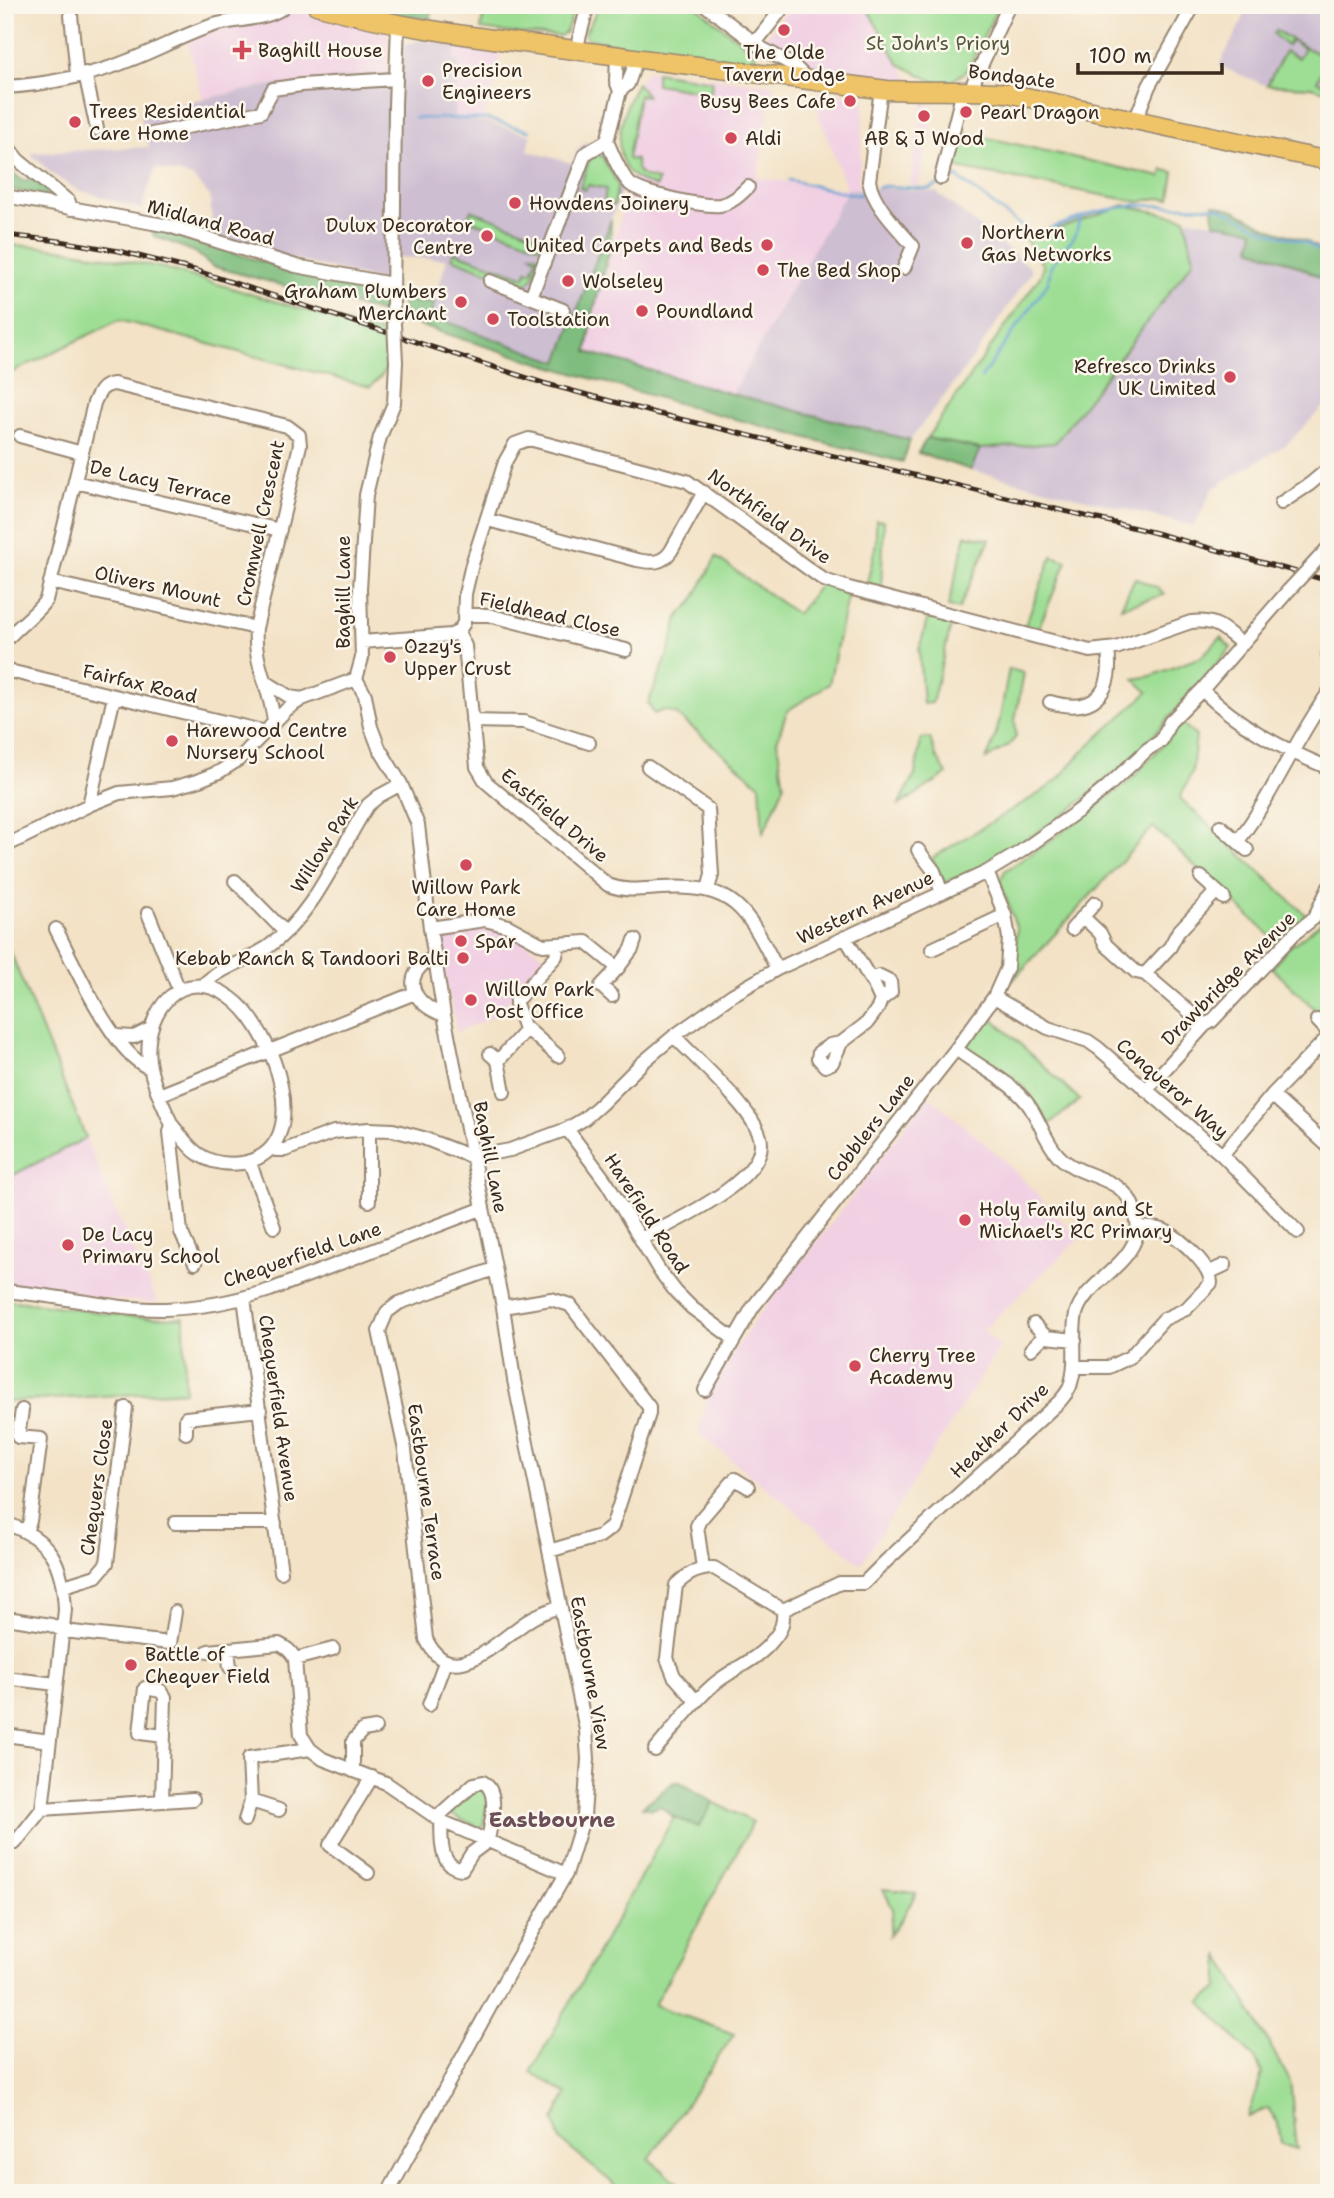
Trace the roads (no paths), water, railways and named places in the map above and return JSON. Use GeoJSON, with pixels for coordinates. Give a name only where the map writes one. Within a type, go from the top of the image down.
{"type":"FeatureCollection","features":[{"type":"Feature","properties":{"kind":"highway","name":"Bondgate"},"geometry":{"type":"LineString","coordinates":[[316,5],[398,24],[637,58],[881,89],[916,92],[966,90],[1046,100],[1329,161]]}},
{"type":"Feature","properties":{"kind":"street"},"geometry":{"type":"LineString","coordinates":[[70,5],[81,74],[97,129]]}},
{"type":"Feature","properties":{"kind":"street"},"geometry":{"type":"LineString","coordinates":[[5,87],[34,85],[129,61],[215,24],[273,14],[285,5]]}},
{"type":"Feature","properties":{"kind":"street"},"geometry":{"type":"LineString","coordinates":[[576,50],[588,5]]}},
{"type":"Feature","properties":{"kind":"street"},"geometry":{"type":"LineString","coordinates":[[705,5],[759,46],[793,65],[808,79]]}},
{"type":"Feature","properties":{"kind":"street"},"geometry":{"type":"LineString","coordinates":[[759,46],[785,5]]}},
{"type":"Feature","properties":{"kind":"street"},"geometry":{"type":"LineString","coordinates":[[941,178],[966,90],[1009,5]]}},
{"type":"Feature","properties":{"kind":"street"},"geometry":{"type":"LineString","coordinates":[[1135,121],[1149,86],[1194,5]]}},
{"type":"Feature","properties":{"kind":"street","name":"Baghill Lane"},"geometry":{"type":"LineString","coordinates":[[398,24],[392,284],[396,362],[394,403],[380,437],[366,495],[360,589],[362,658],[356,679],[365,695],[371,727],[379,748],[401,784],[418,825],[434,957],[494,1269]]}},
{"type":"Feature","properties":{"kind":"street"},"geometry":{"type":"LineString","coordinates":[[759,46],[768,56],[769,74]]}},
{"type":"Feature","properties":{"kind":"street"},"geometry":{"type":"LineString","coordinates":[[617,55],[616,81],[620,91]]}},
{"type":"Feature","properties":{"kind":"street"},"geometry":{"type":"LineString","coordinates":[[637,58],[628,84],[620,91],[607,141],[623,175],[635,188],[670,198],[723,204],[740,196],[748,187]]}},
{"type":"Feature","properties":{"kind":"street"},"geometry":{"type":"LineString","coordinates":[[152,134],[261,112],[273,89],[395,79]]}},
{"type":"Feature","properties":{"kind":"street"},"geometry":{"type":"LineString","coordinates":[[881,89],[869,174],[872,191],[914,246],[904,268]]}},
{"type":"Feature","properties":{"kind":"street"},"geometry":{"type":"LineString","coordinates":[[531,297],[585,154],[607,141]]}},
{"type":"Feature","properties":{"kind":"street"},"geometry":{"type":"LineString","coordinates":[[5,143],[18,160],[69,202],[71,208]]}},
{"type":"Feature","properties":{"kind":"street","name":"Midland Road"},"geometry":{"type":"LineString","coordinates":[[5,195],[169,226],[296,266],[392,284]]}},
{"type":"Feature","properties":{"kind":"street"},"geometry":{"type":"LineString","coordinates":[[490,281],[563,310]]}},
{"type":"Feature","properties":{"kind":"street","name":"Cromwell Crescent"},"geometry":{"type":"LineString","coordinates":[[5,641],[36,613],[46,600],[94,403],[106,385],[114,384],[287,426],[299,435],[300,445],[256,628],[255,645],[257,661],[272,704],[270,727]]}},
{"type":"Feature","properties":{"kind":"street"},"geometry":{"type":"LineString","coordinates":[[20,436],[82,453]]}},
{"type":"Feature","properties":{"kind":"street","name":"Northfield Drive"},"geometry":{"type":"LineString","coordinates":[[458,632],[464,623],[465,594],[472,564],[511,448],[518,442],[529,439],[676,477],[704,492],[824,580],[836,584],[1090,650],[1108,650],[1191,622],[1205,620],[1214,622],[1242,644]]}},
{"type":"Feature","properties":{"kind":"street"},"geometry":{"type":"LineString","coordinates":[[1281,503],[1329,468]]}},
{"type":"Feature","properties":{"kind":"street","name":"De Lacy Terrace"},"geometry":{"type":"LineString","coordinates":[[75,482],[280,530]]}},
{"type":"Feature","properties":{"kind":"street"},"geometry":{"type":"LineString","coordinates":[[488,520],[637,560],[658,562],[666,558],[671,551],[704,492]]}},
{"type":"Feature","properties":{"kind":"street"},"geometry":{"type":"LineString","coordinates":[[1242,644],[1329,547]]}},
{"type":"Feature","properties":{"kind":"street","name":"Olivers Mount"},"geometry":{"type":"LineString","coordinates":[[50,582],[256,628]]}},
{"type":"Feature","properties":{"kind":"street","name":"Fieldhead Close"},"geometry":{"type":"LineString","coordinates":[[465,615],[488,615],[626,650]]}},
{"type":"Feature","properties":{"kind":"street"},"geometry":{"type":"LineString","coordinates":[[362,642],[451,635],[458,632]]}},
{"type":"Feature","properties":{"kind":"street","name":"Eastfield Drive"},"geometry":{"type":"LineString","coordinates":[[458,632],[466,646],[477,766],[486,782],[608,885],[630,891],[686,886],[708,889],[729,900],[749,916],[777,969]]}},
{"type":"Feature","properties":{"kind":"street","name":"Western Avenue"},"geometry":{"type":"LineString","coordinates":[[472,1157],[510,1150],[567,1129],[584,1119],[674,1036],[732,995],[777,969],[987,872],[1042,837],[1161,741],[1170,722],[1242,644]]}},
{"type":"Feature","properties":{"kind":"street"},"geometry":{"type":"LineString","coordinates":[[1050,702],[1071,707],[1097,698],[1108,683],[1111,669],[1108,650]]}},
{"type":"Feature","properties":{"kind":"street","name":"Fairfax Road"},"geometry":{"type":"LineString","coordinates":[[5,670],[114,697],[270,727]]}},
{"type":"Feature","properties":{"kind":"street"},"geometry":{"type":"LineString","coordinates":[[5,846],[89,805],[132,790],[172,788],[219,772],[238,760],[302,699],[356,679]]}},
{"type":"Feature","properties":{"kind":"street"},"geometry":{"type":"LineString","coordinates":[[265,681],[290,697],[302,699]]}},
{"type":"Feature","properties":{"kind":"street"},"geometry":{"type":"LineString","coordinates":[[1202,690],[1225,712],[1291,752],[1329,768]]}},
{"type":"Feature","properties":{"kind":"street"},"geometry":{"type":"LineString","coordinates":[[1220,826],[1243,846],[1306,724],[1329,692]]}},
{"type":"Feature","properties":{"kind":"street"},"geometry":{"type":"LineString","coordinates":[[89,805],[114,697]]}},
{"type":"Feature","properties":{"kind":"street"},"geometry":{"type":"LineString","coordinates":[[472,721],[524,722],[589,743]]}},
{"type":"Feature","properties":{"kind":"street"},"geometry":{"type":"LineString","coordinates":[[648,766],[708,809],[712,875],[708,889]]}},
{"type":"Feature","properties":{"kind":"street","name":"Willow Park"},"geometry":{"type":"LineString","coordinates":[[179,990],[203,985],[212,976],[268,947],[285,932],[308,908],[368,805],[401,784]]}},
{"type":"Feature","properties":{"kind":"street"},"geometry":{"type":"LineString","coordinates":[[918,850],[934,871],[942,893]]}},
{"type":"Feature","properties":{"kind":"street","name":"Cobblers Lane"},"geometry":{"type":"LineString","coordinates":[[705,1390],[754,1307],[956,1049],[994,996],[1007,968],[1010,951],[1005,915],[987,872]]}},
{"type":"Feature","properties":{"kind":"street"},"geometry":{"type":"LineString","coordinates":[[1145,974],[1170,947],[1178,932],[1220,895],[1201,877]]}},
{"type":"Feature","properties":{"kind":"street"},"geometry":{"type":"LineString","coordinates":[[236,881],[285,932]]}},
{"type":"Feature","properties":{"kind":"street","name":"Drawbridge Avenue"},"geometry":{"type":"LineString","coordinates":[[1146,1090],[1205,1025],[1212,1021],[1295,933],[1314,918],[1325,905],[1329,887]]}},
{"type":"Feature","properties":{"kind":"street"},"geometry":{"type":"LineString","coordinates":[[1072,929],[1095,903]]}},
{"type":"Feature","properties":{"kind":"street"},"geometry":{"type":"LineString","coordinates":[[148,913],[179,990],[164,1002],[150,1029],[150,1068],[159,1095],[172,1125],[194,1152],[218,1163],[249,1161],[267,1153],[279,1136],[283,1103],[276,1066],[259,1030],[242,1007],[218,990],[203,985]]}},
{"type":"Feature","properties":{"kind":"street"},"geometry":{"type":"LineString","coordinates":[[932,949],[959,944],[1005,915]]}},
{"type":"Feature","properties":{"kind":"street"},"geometry":{"type":"LineString","coordinates":[[1083,917],[1100,933],[1106,945],[1136,972],[1145,974],[1205,1025]]}},
{"type":"Feature","properties":{"kind":"street"},"geometry":{"type":"LineString","coordinates":[[430,928],[472,920],[495,921],[543,944],[586,942],[618,968]]}},
{"type":"Feature","properties":{"kind":"street"},"geometry":{"type":"LineString","coordinates":[[56,929],[116,1037],[139,1062],[150,1068]]}},
{"type":"Feature","properties":{"kind":"street"},"geometry":{"type":"LineString","coordinates":[[841,1043],[867,1023],[881,1000],[845,937]]}},
{"type":"Feature","properties":{"kind":"street"},"geometry":{"type":"LineString","coordinates":[[612,996],[601,986],[618,968],[635,940]]}},
{"type":"Feature","properties":{"kind":"street"},"geometry":{"type":"LineString","coordinates":[[549,1054],[524,1026],[516,1001],[556,956],[558,945]]}},
{"type":"Feature","properties":{"kind":"street"},"geometry":{"type":"LineString","coordinates":[[434,957],[417,970],[413,984],[415,993],[426,1008],[444,1015]]}},
{"type":"Feature","properties":{"kind":"street"},"geometry":{"type":"LineString","coordinates":[[159,1095],[415,993]]}},
{"type":"Feature","properties":{"kind":"street","name":"Conqueror Way"},"geometry":{"type":"LineString","coordinates":[[994,996],[1048,1028],[1088,1041],[1222,1155],[1272,1095],[1329,1035],[1317,1020]]}},
{"type":"Feature","properties":{"kind":"street"},"geometry":{"type":"LineString","coordinates":[[116,1037],[134,1037],[150,1029]]}},
{"type":"Feature","properties":{"kind":"street"},"geometry":{"type":"LineString","coordinates":[[504,1092],[494,1057],[527,1029]]}},
{"type":"Feature","properties":{"kind":"street"},"geometry":{"type":"LineString","coordinates":[[641,1239],[715,1199],[749,1171],[761,1149],[760,1137],[747,1115],[717,1079],[674,1036]]}},
{"type":"Feature","properties":{"kind":"street"},"geometry":{"type":"LineString","coordinates":[[956,1049],[1015,1090],[1030,1105],[1044,1135],[1058,1156],[1073,1167],[1101,1178],[1125,1192],[1133,1204],[1138,1227],[1166,1231],[1206,1265],[1210,1272],[1211,1283],[1207,1289],[1186,1309],[1164,1319],[1130,1357],[1109,1367],[1074,1367]]}},
{"type":"Feature","properties":{"kind":"street"},"geometry":{"type":"LineString","coordinates":[[1272,1095],[1329,1147]]}},
{"type":"Feature","properties":{"kind":"street"},"geometry":{"type":"LineString","coordinates":[[172,1125],[170,1132],[181,1232],[195,1263]]}},
{"type":"Feature","properties":{"kind":"street"},"geometry":{"type":"LineString","coordinates":[[369,1129],[369,1201]]}},
{"type":"Feature","properties":{"kind":"street","name":"Harefield Road"},"geometry":{"type":"LineString","coordinates":[[567,1129],[607,1183],[659,1270],[676,1292],[692,1308],[734,1339]]}},
{"type":"Feature","properties":{"kind":"street"},"geometry":{"type":"LineString","coordinates":[[271,1148],[285,1150],[345,1130],[393,1130],[423,1138],[472,1157]]}},
{"type":"Feature","properties":{"kind":"street"},"geometry":{"type":"LineString","coordinates":[[174,1168],[194,1152]]}},
{"type":"Feature","properties":{"kind":"street"},"geometry":{"type":"LineString","coordinates":[[1222,1155],[1298,1232]]}},
{"type":"Feature","properties":{"kind":"street"},"geometry":{"type":"LineString","coordinates":[[249,1161],[274,1227]]}},
{"type":"Feature","properties":{"kind":"street","name":"Chequerfield Lane"},"geometry":{"type":"LineString","coordinates":[[5,1291],[161,1309],[201,1306],[244,1298],[481,1209]]}},
{"type":"Feature","properties":{"kind":"street","name":"Heather Drive"},"geometry":{"type":"LineString","coordinates":[[783,1611],[840,1583],[859,1584],[868,1580],[1060,1401],[1071,1385],[1077,1313],[1086,1297],[1131,1250],[1138,1227]]}},
{"type":"Feature","properties":{"kind":"street"},"geometry":{"type":"LineString","coordinates":[[1210,1272],[1225,1265]]}},
{"type":"Feature","properties":{"kind":"street","name":"Eastbourne View"},"geometry":{"type":"LineString","coordinates":[[388,2193],[566,1874],[584,1816],[588,1759],[586,1730],[514,1380],[503,1307],[494,1269]]}},
{"type":"Feature","properties":{"kind":"street","name":"Eastbourne Terrace"},"geometry":{"type":"LineString","coordinates":[[445,1662],[433,1653],[426,1639],[405,1450],[379,1331],[387,1312],[399,1303],[494,1269]]}},
{"type":"Feature","properties":{"kind":"street","name":"Chequerfield Avenue"},"geometry":{"type":"LineString","coordinates":[[244,1298],[281,1572]]}},
{"type":"Feature","properties":{"kind":"street"},"geometry":{"type":"LineString","coordinates":[[503,1307],[551,1299],[570,1306],[649,1407],[612,1527],[600,1536],[549,1551]]}},
{"type":"Feature","properties":{"kind":"street"},"geometry":{"type":"LineString","coordinates":[[1034,1324],[1045,1335],[1075,1340]]}},
{"type":"Feature","properties":{"kind":"street"},"geometry":{"type":"LineString","coordinates":[[1031,1349],[1045,1335]]}},
{"type":"Feature","properties":{"kind":"street","name":"Chequers Close"},"geometry":{"type":"LineString","coordinates":[[64,1586],[96,1576],[107,1563],[126,1408]]}},
{"type":"Feature","properties":{"kind":"street"},"geometry":{"type":"LineString","coordinates":[[22,1410],[19,1437],[41,1440],[30,1521],[26,1531]]}},
{"type":"Feature","properties":{"kind":"street"},"geometry":{"type":"LineString","coordinates":[[186,1433],[186,1418],[260,1410]]}},
{"type":"Feature","properties":{"kind":"street"},"geometry":{"type":"LineString","coordinates":[[703,1568],[696,1527],[731,1476],[748,1487]]}},
{"type":"Feature","properties":{"kind":"street","name":"Chequers Close"},"geometry":{"type":"LineString","coordinates":[[5,1523],[40,1539],[51,1552],[64,1586],[64,1632],[41,1809],[15,1843]]}},
{"type":"Feature","properties":{"kind":"street","name":"Chequerfield Avenue"},"geometry":{"type":"LineString","coordinates":[[175,1523],[275,1523]]}},
{"type":"Feature","properties":{"kind":"street"},"geometry":{"type":"LineString","coordinates":[[655,1750],[696,1701],[728,1673],[772,1642],[784,1621],[783,1611],[714,1568],[692,1572],[676,1585],[667,1658],[674,1676],[696,1701]]}},
{"type":"Feature","properties":{"kind":"street"},"geometry":{"type":"LineString","coordinates":[[429,1705],[445,1662],[457,1664],[480,1656],[534,1617],[560,1606]]}},
{"type":"Feature","properties":{"kind":"street"},"geometry":{"type":"LineString","coordinates":[[13,1619],[51,1625],[64,1632],[170,1643],[175,1612]]}},
{"type":"Feature","properties":{"kind":"street"},"geometry":{"type":"LineString","coordinates":[[208,1651],[279,1644],[291,1651],[295,1659],[301,1735],[310,1749],[323,1759],[386,1783],[439,1819],[566,1874]]}},
{"type":"Feature","properties":{"kind":"street"},"geometry":{"type":"LineString","coordinates":[[295,1659],[333,1649]]}},
{"type":"Feature","properties":{"kind":"street"},"geometry":{"type":"LineString","coordinates":[[228,1650],[230,1667]]}},
{"type":"Feature","properties":{"kind":"street"},"geometry":{"type":"LineString","coordinates":[[5,1678],[56,1684]]}},
{"type":"Feature","properties":{"kind":"street"},"geometry":{"type":"LineString","coordinates":[[347,1769],[353,1741],[369,1726]]}},
{"type":"Feature","properties":{"kind":"street"},"geometry":{"type":"LineString","coordinates":[[5,1735],[50,1741]]}},
{"type":"Feature","properties":{"kind":"street"},"geometry":{"type":"LineString","coordinates":[[162,1801],[164,1736]]}},
{"type":"Feature","properties":{"kind":"street"},"geometry":{"type":"LineString","coordinates":[[245,1820],[251,1801],[248,1758],[310,1749]]}},
{"type":"Feature","properties":{"kind":"street"},"geometry":{"type":"LineString","coordinates":[[368,1873],[330,1845],[372,1777]]}},
{"type":"Feature","properties":{"kind":"street"},"geometry":{"type":"LineString","coordinates":[[483,1782],[488,1785],[493,1796],[488,1841],[472,1853],[462,1869],[452,1868],[444,1859],[439,1819],[474,1784],[483,1782]]}},
{"type":"Feature","properties":{"kind":"street"},"geometry":{"type":"LineString","coordinates":[[41,1809],[193,1799]]}},
{"type":"Feature","properties":{"kind":"street"},"geometry":{"type":"LineString","coordinates":[[251,1801],[279,1810]]}},
{"type":"Feature","properties":{"kind":"waterway"},"geometry":{"type":"LineString","coordinates":[[414,118],[487,119],[530,131]]}},
{"type":"Feature","properties":{"kind":"waterway"},"geometry":{"type":"LineString","coordinates":[[877,188],[885,186],[929,189],[957,177],[1033,235],[1095,212],[1135,205],[1218,207],[1269,232],[1305,242],[1329,257]]}},
{"type":"Feature","properties":{"kind":"waterway"},"geometry":{"type":"LineString","coordinates":[[789,180],[851,194],[867,192]]}},
{"type":"Feature","properties":{"kind":"waterway"},"geometry":{"type":"LineString","coordinates":[[981,378],[1048,283],[1051,266],[1076,234],[1080,217]]}},
{"type":"Feature","properties":{"kind":"railway"},"geometry":{"type":"LineString","coordinates":[[5,235],[119,251],[194,270],[543,383],[655,413],[1152,532],[1329,581]]}},
{"type":"Feature","properties":{"kind":"place","name":"The Olde Tavern Lodge"},"geometry":{"type":"Point","coordinates":[784,30]}},
{"type":"Feature","properties":{"kind":"place","name":"Baghill House"},"geometry":{"type":"Point","coordinates":[242,50]}},
{"type":"Feature","properties":{"kind":"place","name":"Precision Engineers"},"geometry":{"type":"Point","coordinates":[428,81]}},
{"type":"Feature","properties":{"kind":"place","name":"Busy Bees Cafe"},"geometry":{"type":"Point","coordinates":[850,101]}},
{"type":"Feature","properties":{"kind":"place","name":"Pearl Dragon"},"geometry":{"type":"Point","coordinates":[966,112]}},
{"type":"Feature","properties":{"kind":"place","name":"AB & J Wood"},"geometry":{"type":"Point","coordinates":[924,116]}},
{"type":"Feature","properties":{"kind":"place","name":"Trees Residential Care Home"},"geometry":{"type":"Point","coordinates":[75,122]}},
{"type":"Feature","properties":{"kind":"place","name":"Aldi"},"geometry":{"type":"Point","coordinates":[731,138]}},
{"type":"Feature","properties":{"kind":"place","name":"Howdens Joinery"},"geometry":{"type":"Point","coordinates":[515,203]}},
{"type":"Feature","properties":{"kind":"place","name":"Dulux Decorator Centre"},"geometry":{"type":"Point","coordinates":[487,236]}},
{"type":"Feature","properties":{"kind":"place","name":"Northern Gas Networks"},"geometry":{"type":"Point","coordinates":[967,243]}},
{"type":"Feature","properties":{"kind":"place","name":"United Carpets and Beds"},"geometry":{"type":"Point","coordinates":[767,245]}},
{"type":"Feature","properties":{"kind":"place","name":"The Bed Shop"},"geometry":{"type":"Point","coordinates":[763,270]}},
{"type":"Feature","properties":{"kind":"place","name":"Wolseley"},"geometry":{"type":"Point","coordinates":[568,281]}},
{"type":"Feature","properties":{"kind":"place","name":"Graham Plumbers Merchant"},"geometry":{"type":"Point","coordinates":[461,302]}},
{"type":"Feature","properties":{"kind":"place","name":"Poundland"},"geometry":{"type":"Point","coordinates":[642,311]}},
{"type":"Feature","properties":{"kind":"place","name":"Toolstation"},"geometry":{"type":"Point","coordinates":[493,319]}},
{"type":"Feature","properties":{"kind":"place","name":"Refresco Drinks UK Limited"},"geometry":{"type":"Point","coordinates":[1230,377]}},
{"type":"Feature","properties":{"kind":"place","name":"Ozzy's Upper Crust"},"geometry":{"type":"Point","coordinates":[390,657]}},
{"type":"Feature","properties":{"kind":"place","name":"Harewood Centre Nursery School"},"geometry":{"type":"Point","coordinates":[172,741]}},
{"type":"Feature","properties":{"kind":"place","name":"Willow Park Care Home"},"geometry":{"type":"Point","coordinates":[466,865]}},
{"type":"Feature","properties":{"kind":"place","name":"Spar"},"geometry":{"type":"Point","coordinates":[461,941]}},
{"type":"Feature","properties":{"kind":"place","name":"Kebab Ranch & Tandoori Balti"},"geometry":{"type":"Point","coordinates":[463,958]}},
{"type":"Feature","properties":{"kind":"place","name":"Willow Park Post Office"},"geometry":{"type":"Point","coordinates":[471,1000]}},
{"type":"Feature","properties":{"kind":"place","name":"Holy Family and St Michael's RC Primary"},"geometry":{"type":"Point","coordinates":[965,1220]}},
{"type":"Feature","properties":{"kind":"place","name":"De Lacy Primary School"},"geometry":{"type":"Point","coordinates":[68,1245]}},
{"type":"Feature","properties":{"kind":"place","name":"Cherry Tree Academy"},"geometry":{"type":"Point","coordinates":[855,1366]}},
{"type":"Feature","properties":{"kind":"place","name":"Battle of Chequer Field"},"geometry":{"type":"Point","coordinates":[131,1665]}},
{"type":"Feature","properties":{"kind":"district","name":"Eastbourne"},"geometry":{"type":"Point","coordinates":[552,1820]}},
{"type":"Feature","properties":{"kind":"park label","name":"St John's Priory"},"geometry":{"type":"Point","coordinates":[938,43]}}]}
